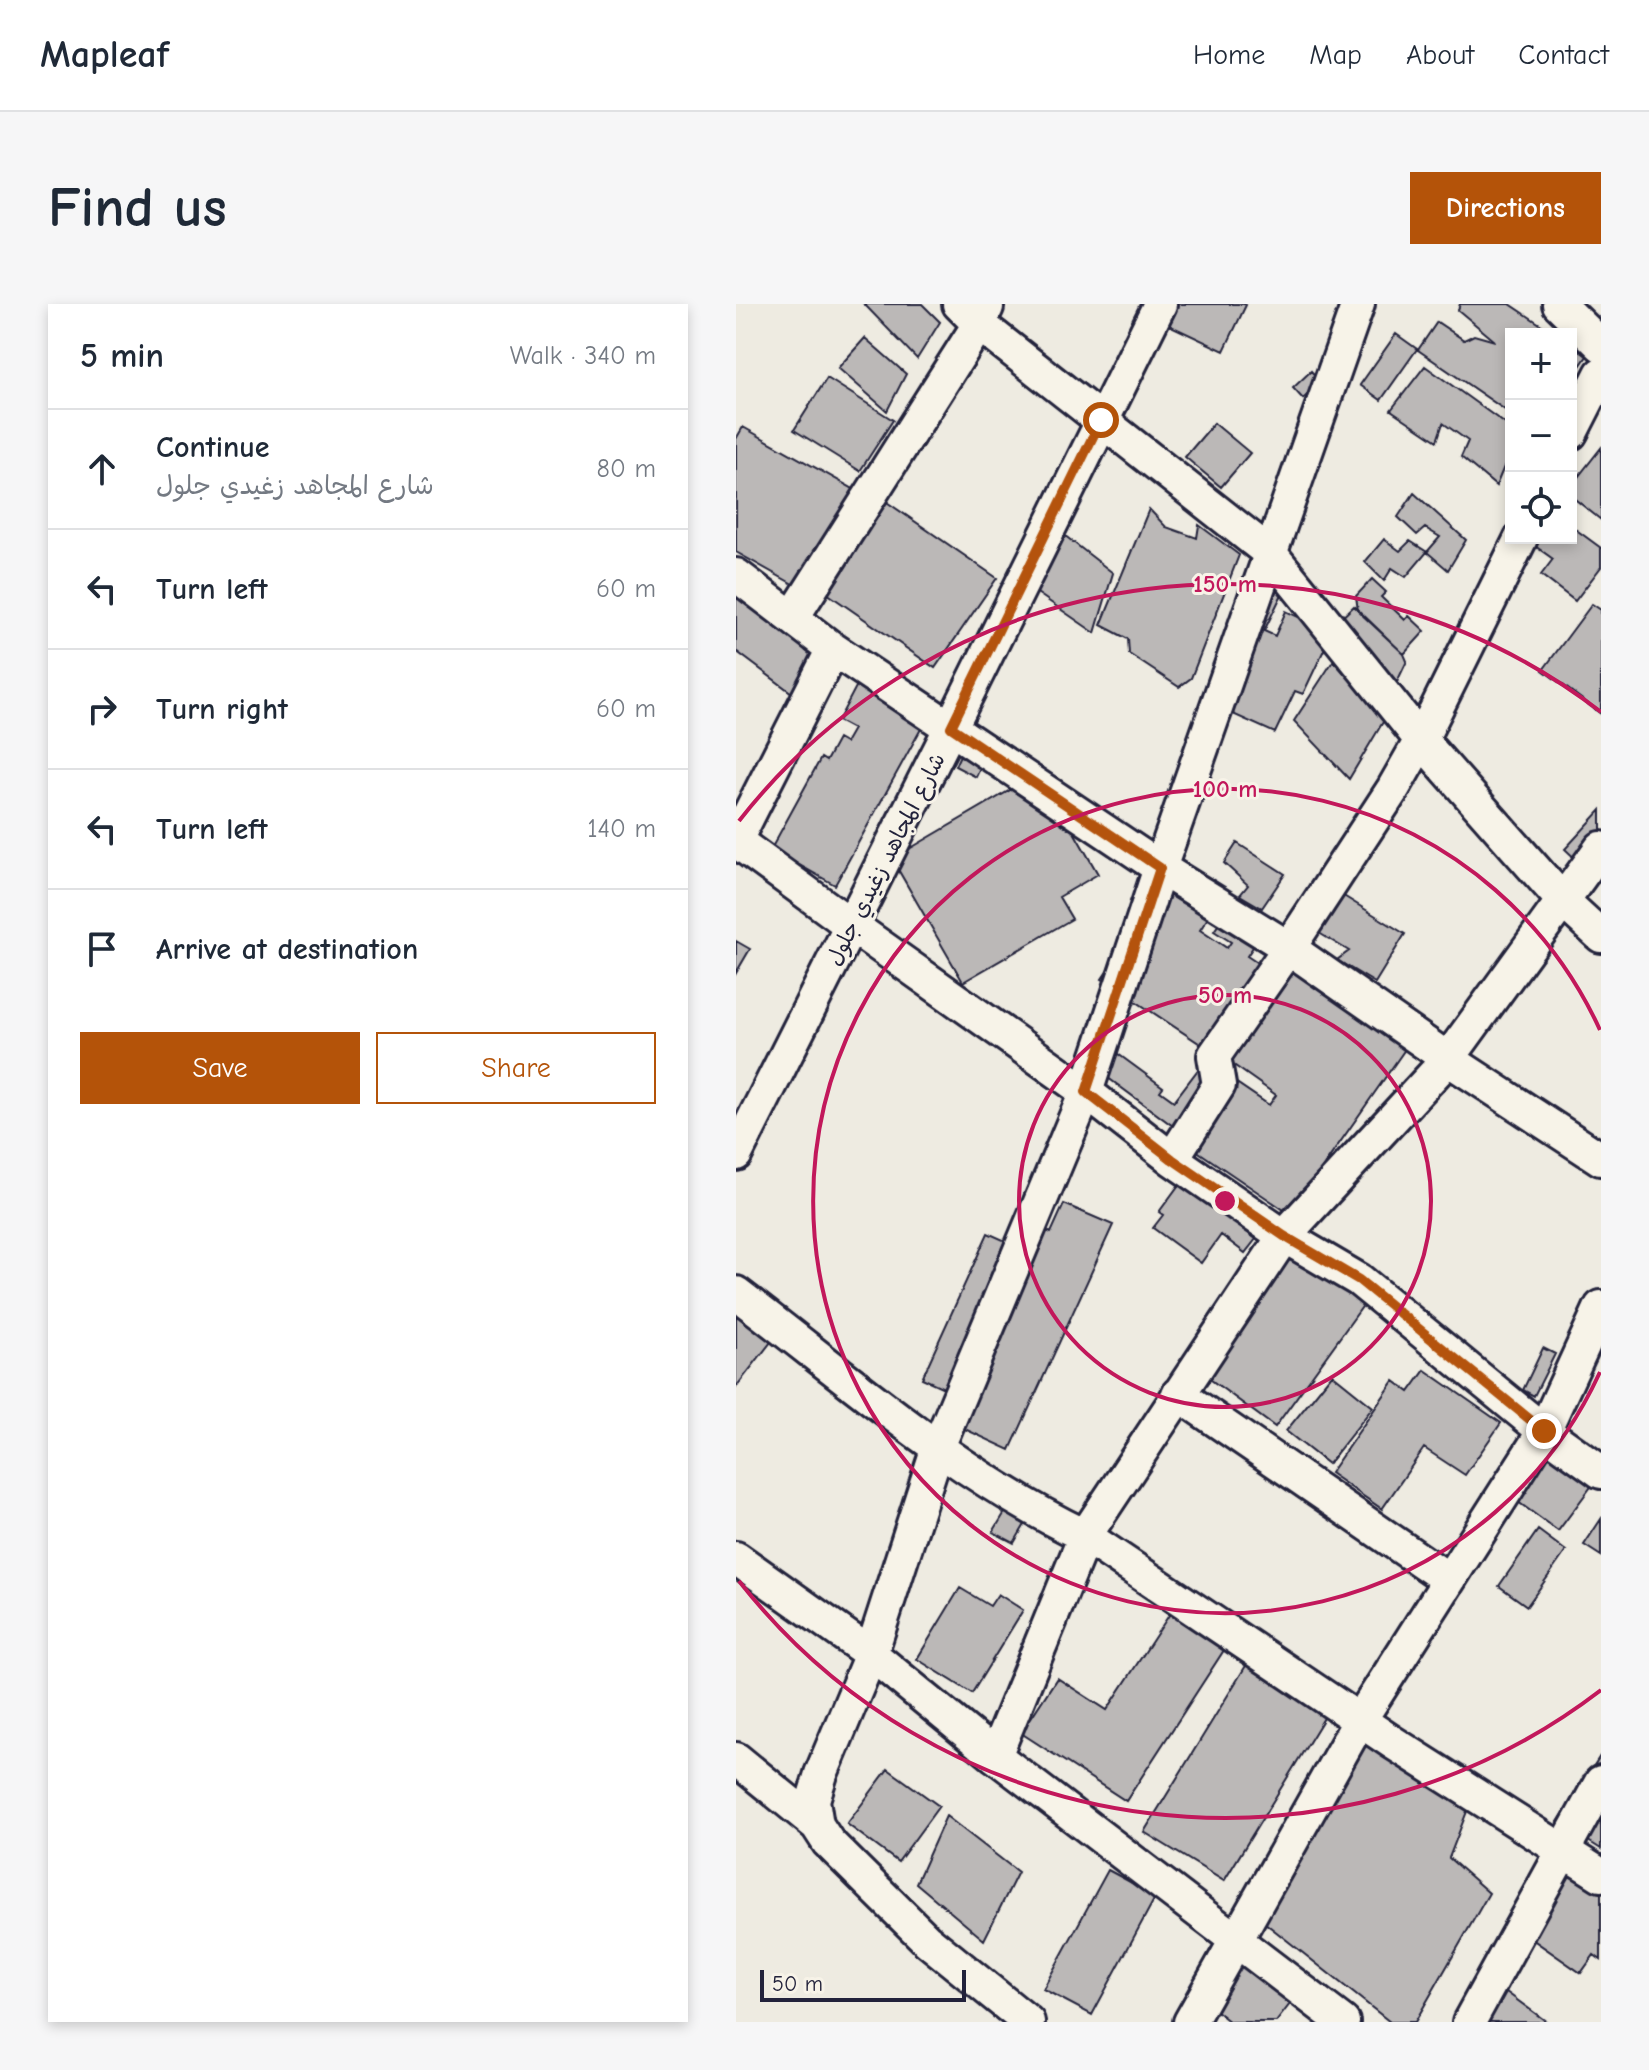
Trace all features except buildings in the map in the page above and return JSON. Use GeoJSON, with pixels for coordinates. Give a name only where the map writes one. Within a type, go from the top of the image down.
{"type":"FeatureCollection","features":[{"type":"Feature","properties":{"kind":"street","name":"شارع المجاهد زغيدي جلول"},"geometry":{"type":"LineString","coordinates":[[736,1154],[1160,304]]}},
{"type":"Feature","properties":{"kind":"street"},"geometry":{"type":"LineString","coordinates":[[817,1825],[813,1800],[821,1774],[871,1654],[938,1447],[1086,1092],[1160,868],[1358,304]]}},
{"type":"Feature","properties":{"kind":"street"},"geometry":{"type":"LineString","coordinates":[[1559,304],[1601,345]]}},
{"type":"Feature","properties":{"kind":"street"},"geometry":{"type":"LineString","coordinates":[[793,617],[975,311],[1101,420],[1271,554],[1421,740],[1563,901],[1601,936]]}},
{"type":"Feature","properties":{"kind":"street"},"geometry":{"type":"LineString","coordinates":[[1577,421],[1601,374]]}},
{"type":"Feature","properties":{"kind":"street"},"geometry":{"type":"LineString","coordinates":[[1172,1159],[1219,1085],[1214,1056],[1393,789],[1421,740],[1518,544]]}},
{"type":"Feature","properties":{"kind":"street"},"geometry":{"type":"LineString","coordinates":[[736,575],[833,649],[1160,868],[1289,948],[1448,1059],[1601,1159]]}},
{"type":"Feature","properties":{"kind":"street"},"geometry":{"type":"LineString","coordinates":[[833,649],[736,840],[1086,1092],[1172,1159],[1284,1236],[1359,1280],[1544,1431],[1601,1472]]}},
{"type":"Feature","properties":{"kind":"street"},"geometry":{"type":"LineString","coordinates":[[995,1756],[1085,1536],[1178,1394],[1284,1236],[1448,1059],[1601,848]]}},
{"type":"Feature","properties":{"kind":"street"},"geometry":{"type":"LineString","coordinates":[[736,1293],[938,1447],[1033,1511],[1085,1536],[1360,1720],[1601,1875]]}},
{"type":"Feature","properties":{"kind":"street"},"geometry":{"type":"LineString","coordinates":[[1190,2022],[1360,1720],[1544,1431],[1601,1307]]}},
{"type":"Feature","properties":{"kind":"street"},"geometry":{"type":"LineString","coordinates":[[1178,1394],[1449,1580]]}},
{"type":"Feature","properties":{"kind":"street"},"geometry":{"type":"LineString","coordinates":[[736,1558],[871,1654],[995,1756],[1343,2022]]}},
{"type":"Feature","properties":{"kind":"street"},"geometry":{"type":"LineString","coordinates":[[736,1759],[817,1825],[828,1842],[927,1940],[1028,2022]]}},
{"type":"Feature","properties":{"kind":"street"},"geometry":{"type":"LineString","coordinates":[[1469,2022],[1601,1782]]}},
{"type":"Feature","properties":{"kind":"route"},"geometry":{"type":"LineString","coordinates":[[1101,420],[951,727],[1160,868],[1086,1092],[1172,1159],[1284,1236],[1359,1280],[1544,1431]]}}]}
